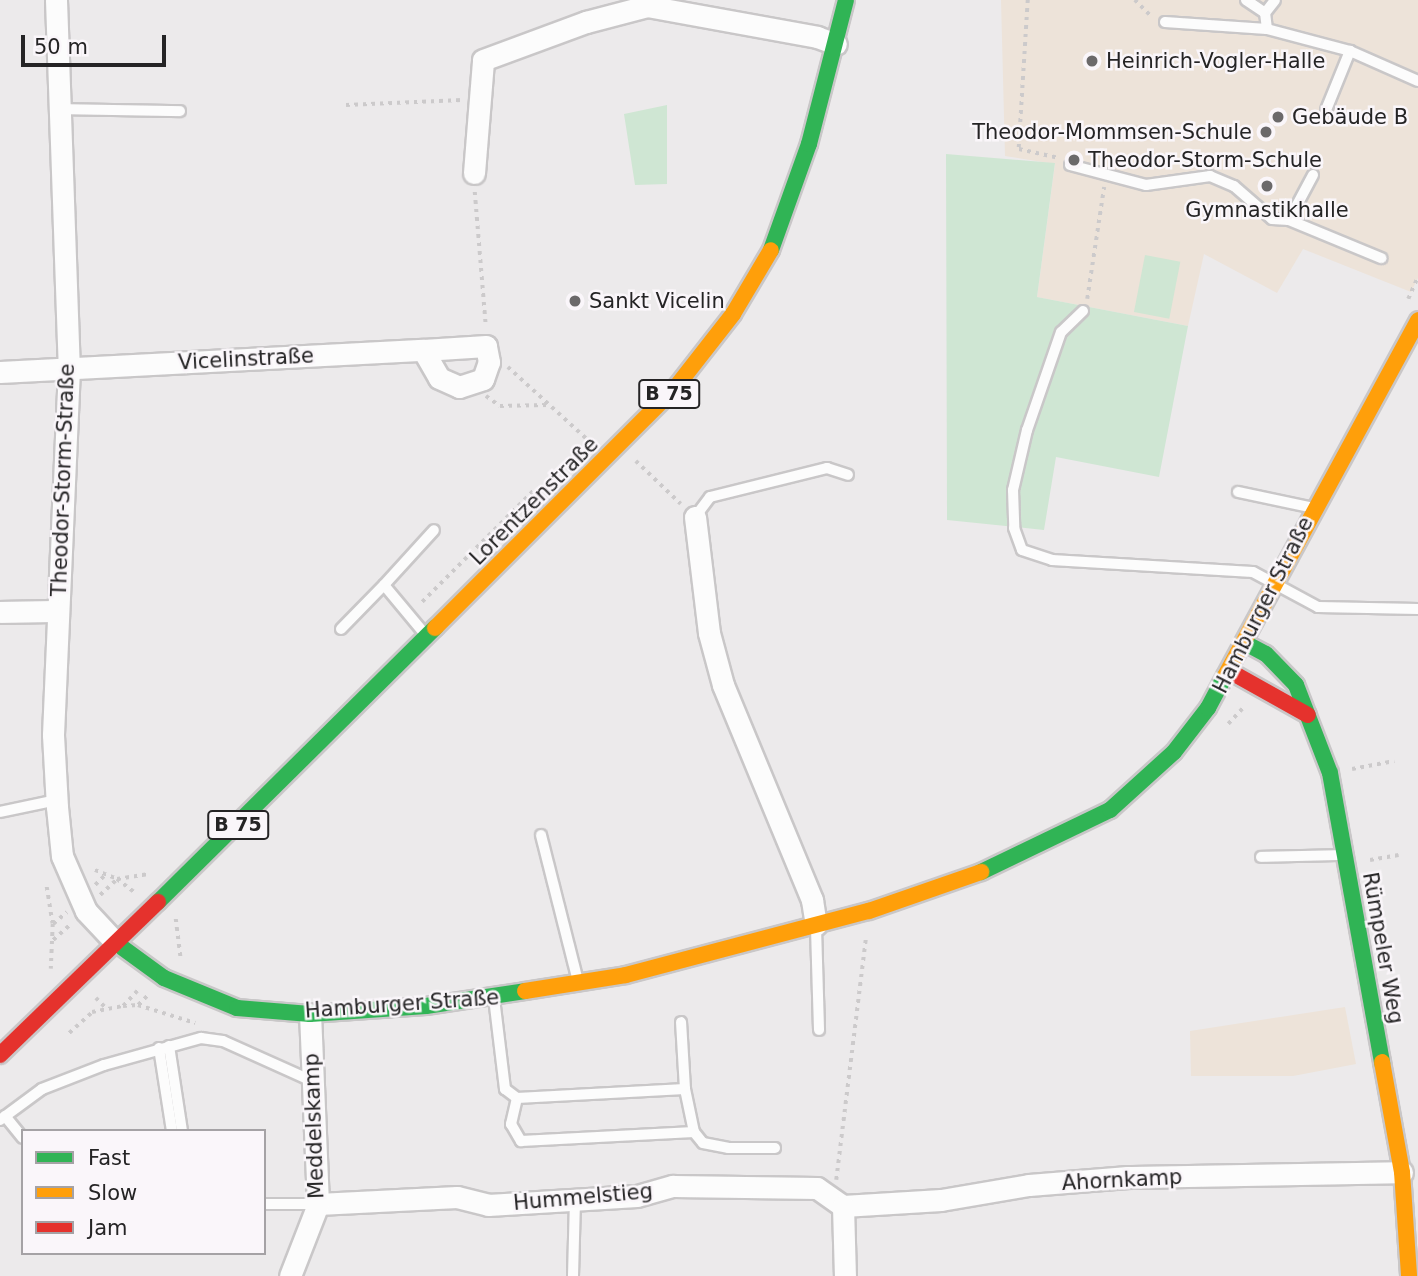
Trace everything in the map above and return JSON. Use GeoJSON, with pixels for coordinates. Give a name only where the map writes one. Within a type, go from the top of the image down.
{"type":"FeatureCollection","features":[{"type":"Feature","properties":{"kind":"street","name":"Theodor-Storm-Straße"},"geometry":{"type":"LineString","coordinates":[[56,0],[69,368],[57,611],[57,800],[62,856],[86,911],[116,943]]}},
{"type":"Feature","properties":{"kind":"street","name":"Lorentzenstraße"},"geometry":{"type":"LineString","coordinates":[[116,943],[619,446],[676,387],[733,314],[773,246],[809,144],[846,0]]}},
{"type":"Feature","properties":{"kind":"street"},"geometry":{"type":"LineString","coordinates":[[474,173],[483,60],[586,22],[647,6],[805,34],[835,44]]}},
{"type":"Feature","properties":{"kind":"street","name":"Hamburger Straße"},"geometry":{"type":"LineString","coordinates":[[116,943],[164,978],[237,1008],[310,1013],[494,998],[578,983],[816,925],[869,911],[1005,864],[1110,810],[1174,751],[1231,672],[1247,644],[1274,582],[1418,320]]}},
{"type":"Feature","properties":{"kind":"street"},"geometry":{"type":"LineString","coordinates":[[424,350],[439,378],[459,387],[479,381],[489,362],[486,346]]}},
{"type":"Feature","properties":{"kind":"street","name":"Vicelinstraße"},"geometry":{"type":"LineString","coordinates":[[0,372],[486,346]]}},
{"type":"Feature","properties":{"kind":"street"},"geometry":{"type":"LineString","coordinates":[[695,517],[709,633],[723,685],[812,900],[816,925]]}},
{"type":"Feature","properties":{"kind":"street"},"geometry":{"type":"LineString","coordinates":[[0,612],[57,611]]}},
{"type":"Feature","properties":{"kind":"street","name":"Rümpeler Weg"},"geometry":{"type":"LineString","coordinates":[[1247,644],[1266,654],[1296,685],[1330,773],[1402,1171],[1409,1276]]}},
{"type":"Feature","properties":{"kind":"street"},"geometry":{"type":"LineString","coordinates":[[1231,672],[1308,715]]}},
{"type":"Feature","properties":{"kind":"street","name":"B 75"},"geometry":{"type":"LineString","coordinates":[[0,1055],[116,943]]}},
{"type":"Feature","properties":{"kind":"street","name":"Meddelskamp"},"geometry":{"type":"LineString","coordinates":[[290,1276],[312,1230],[318,1204],[310,1013]]}},
{"type":"Feature","properties":{"kind":"street","name":"Ahornkamp"},"geometry":{"type":"LineString","coordinates":[[838,1201],[941,1200],[1029,1185],[1128,1177],[1402,1171]]}},
{"type":"Feature","properties":{"kind":"street","name":"Hummelstieg"},"geometry":{"type":"LineString","coordinates":[[318,1204],[457,1197],[488,1205],[637,1196],[673,1186],[817,1188],[838,1201]]}},
{"type":"Feature","properties":{"kind":"street"},"geometry":{"type":"LineString","coordinates":[[838,1201],[845,1276]]}},
{"type":"Feature","properties":{"kind":"lane"},"geometry":{"type":"LineString","coordinates":[[1245,0],[1265,13]]}},
{"type":"Feature","properties":{"kind":"lane"},"geometry":{"type":"LineString","coordinates":[[1267,29],[1265,13],[1275,0]]}},
{"type":"Feature","properties":{"kind":"lane"},"geometry":{"type":"LineString","coordinates":[[1164,22],[1267,29],[1350,51],[1418,81]]}},
{"type":"Feature","properties":{"kind":"lane"},"geometry":{"type":"LineString","coordinates":[[1326,110],[1350,51]]}},
{"type":"Feature","properties":{"kind":"lane"},"geometry":{"type":"LineString","coordinates":[[60,109],[180,111]]}},
{"type":"Feature","properties":{"kind":"lane"},"geometry":{"type":"LineString","coordinates":[[1070,165],[1146,185],[1210,176],[1234,186],[1272,219],[1289,220],[1381,258]]}},
{"type":"Feature","properties":{"kind":"lane"},"geometry":{"type":"LineString","coordinates":[[1289,220],[1313,175]]}},
{"type":"Feature","properties":{"kind":"lane"},"geometry":{"type":"LineString","coordinates":[[1083,311],[1060,332],[1021,455],[1013,490],[1014,527],[1022,550],[1052,560],[1253,572],[1318,607],[1418,609]]}},
{"type":"Feature","properties":{"kind":"lane"},"geometry":{"type":"LineString","coordinates":[[695,517],[710,497],[827,468],[848,475]]}},
{"type":"Feature","properties":{"kind":"lane"},"geometry":{"type":"LineString","coordinates":[[1238,492],[1314,508]]}},
{"type":"Feature","properties":{"kind":"lane"},"geometry":{"type":"LineString","coordinates":[[341,629],[435,530]]}},
{"type":"Feature","properties":{"kind":"lane"},"geometry":{"type":"LineString","coordinates":[[384,585],[428,637]]}},
{"type":"Feature","properties":{"kind":"lane"},"geometry":{"type":"LineString","coordinates":[[0,811],[57,800]]}},
{"type":"Feature","properties":{"kind":"lane"},"geometry":{"type":"LineString","coordinates":[[541,835],[578,983]]}},
{"type":"Feature","properties":{"kind":"lane"},"geometry":{"type":"LineString","coordinates":[[1261,857],[1346,859]]}},
{"type":"Feature","properties":{"kind":"lane"},"geometry":{"type":"LineString","coordinates":[[816,925],[819,1030]]}},
{"type":"Feature","properties":{"kind":"lane"},"geometry":{"type":"LineString","coordinates":[[494,998],[505,1089],[517,1098],[685,1089]]}},
{"type":"Feature","properties":{"kind":"lane"},"geometry":{"type":"LineString","coordinates":[[681,1022],[685,1089],[694,1132],[703,1143],[728,1148],[775,1148]]}},
{"type":"Feature","properties":{"kind":"lane"},"geometry":{"type":"LineString","coordinates":[[21,1136],[2,1118],[42,1089],[164,1047],[201,1038],[223,1041],[312,1082]]}},
{"type":"Feature","properties":{"kind":"lane"},"geometry":{"type":"LineString","coordinates":[[164,1047],[172,1129]]}},
{"type":"Feature","properties":{"kind":"lane"},"geometry":{"type":"LineString","coordinates":[[164,1047],[182,1129]]}},
{"type":"Feature","properties":{"kind":"lane"},"geometry":{"type":"LineString","coordinates":[[517,1098],[512,1124],[521,1141],[694,1132]]}},
{"type":"Feature","properties":{"kind":"lane"},"geometry":{"type":"LineString","coordinates":[[573,1276],[575,1200]]}},
{"type":"Feature","properties":{"kind":"lane"},"geometry":{"type":"LineString","coordinates":[[266,1204],[318,1204]]}},
{"type":"Feature","properties":{"kind":"path"},"geometry":{"type":"LineString","coordinates":[[1028,0],[1019,149],[1052,153],[1070,165]]}},
{"type":"Feature","properties":{"kind":"path"},"geometry":{"type":"LineString","coordinates":[[1135,0],[1149,16],[1164,22]]}},
{"type":"Feature","properties":{"kind":"path"},"geometry":{"type":"LineString","coordinates":[[346,105],[478,99]]}},
{"type":"Feature","properties":{"kind":"path"},"geometry":{"type":"LineString","coordinates":[[474,173],[477,245],[485,281],[486,346],[590,443]]}},
{"type":"Feature","properties":{"kind":"path"},"geometry":{"type":"LineString","coordinates":[[1083,311],[1099,239],[1105,175]]}},
{"type":"Feature","properties":{"kind":"path"},"geometry":{"type":"LineString","coordinates":[[479,381],[488,400],[500,406],[550,405]]}},
{"type":"Feature","properties":{"kind":"path"},"geometry":{"type":"LineString","coordinates":[[619,446],[695,517]]}},
{"type":"Feature","properties":{"kind":"path"},"geometry":{"type":"LineString","coordinates":[[409,616],[531,492],[542,487]]}},
{"type":"Feature","properties":{"kind":"path"},"geometry":{"type":"LineString","coordinates":[[1330,773],[1394,761]]}},
{"type":"Feature","properties":{"kind":"path"},"geometry":{"type":"LineString","coordinates":[[1346,859],[1399,855]]}},
{"type":"Feature","properties":{"kind":"path"},"geometry":{"type":"LineString","coordinates":[[95,870],[117,879],[134,879],[156,868]]}},
{"type":"Feature","properties":{"kind":"path"},"geometry":{"type":"LineString","coordinates":[[46,976],[53,940],[47,887]]}},
{"type":"Feature","properties":{"kind":"path"},"geometry":{"type":"LineString","coordinates":[[838,1201],[869,911]]}},
{"type":"Feature","properties":{"kind":"path"},"geometry":{"type":"LineString","coordinates":[[178,921],[179,957],[188,965]]}},
{"type":"Feature","properties":{"kind":"path"},"geometry":{"type":"LineString","coordinates":[[178,937],[179,949]]}},
{"type":"Feature","properties":{"kind":"path"},"geometry":{"type":"LineString","coordinates":[[69,1033],[92,1012],[123,1006],[138,1005],[198,1023]]}},
{"type":"Feature","properties":{"kind":"shaded area","name":"Theodor-Mommsen-Schule"},"geometry":{"type":"Polygon","coordinates":[[[1001,0],[1418,0],[1418,278],[1411,292],[1303,249],[1277,293],[1204,254],[1188,326],[1037,297],[1055,164],[1005,156],[1001,0]]]}},
{"type":"Feature","properties":{"kind":"shaded area"},"geometry":{"type":"Polygon","coordinates":[[[1345,1007],[1356,1064],[1293,1076],[1191,1076],[1190,1031],[1345,1007]]]}},
{"type":"Feature","properties":{"kind":"green space"},"geometry":{"type":"Polygon","coordinates":[[[667,105],[667,184],[635,185],[624,114],[667,105]]]}},
{"type":"Feature","properties":{"kind":"green space"},"geometry":{"type":"Polygon","coordinates":[[[946,154],[1055,163],[1037,297],[1188,326],[1159,477],[1056,457],[1044,530],[947,520],[946,154]]]}},
{"type":"Feature","properties":{"kind":"green space"},"geometry":{"type":"Polygon","coordinates":[[[1145,255],[1180,262],[1169,319],[1134,312],[1145,255]]]}},
{"type":"Feature","properties":{"kind":"traffic: fast"},"geometry":{"type":"LineString","coordinates":[[771,250],[809,144],[846,0]]}},
{"type":"Feature","properties":{"kind":"traffic: fast"},"geometry":{"type":"LineString","coordinates":[[158,902],[435,628]]}},
{"type":"Feature","properties":{"kind":"traffic: fast"},"geometry":{"type":"LineString","coordinates":[[1247,644],[1266,654],[1296,685],[1330,773],[1382,1062]]}},
{"type":"Feature","properties":{"kind":"traffic: fast"},"geometry":{"type":"LineString","coordinates":[[981,872],[1110,810],[1174,752],[1208,708],[1225,676]]}},
{"type":"Feature","properties":{"kind":"traffic: fast"},"geometry":{"type":"LineString","coordinates":[[116,943],[164,978],[237,1008],[310,1014],[426,1006],[525,991]]}},
{"type":"Feature","properties":{"kind":"traffic: slow"},"geometry":{"type":"LineString","coordinates":[[435,628],[676,387],[733,314],[771,250]]}},
{"type":"Feature","properties":{"kind":"traffic: slow"},"geometry":{"type":"LineString","coordinates":[[1225,676],[1418,320]]}},
{"type":"Feature","properties":{"kind":"traffic: slow"},"geometry":{"type":"LineString","coordinates":[[525,991],[626,975],[869,911],[981,872]]}},
{"type":"Feature","properties":{"kind":"traffic: slow"},"geometry":{"type":"LineString","coordinates":[[1382,1062],[1402,1172],[1409,1276]]}},
{"type":"Feature","properties":{"kind":"traffic: jam"},"geometry":{"type":"LineString","coordinates":[[1231,672],[1308,715]]}},
{"type":"Feature","properties":{"kind":"traffic: jam"},"geometry":{"type":"LineString","coordinates":[[0,1055],[158,902]]}},
{"type":"Feature","properties":{"kind":"place","name":"Heinrich-Vogler-Halle"},"geometry":{"type":"Point","coordinates":[1092,61]}},
{"type":"Feature","properties":{"kind":"place","name":"Gebäude B"},"geometry":{"type":"Point","coordinates":[1278,117]}},
{"type":"Feature","properties":{"kind":"place","name":"Theodor-Mommsen-Schule"},"geometry":{"type":"Point","coordinates":[1266,132]}},
{"type":"Feature","properties":{"kind":"place","name":"Theodor-Storm-Schule"},"geometry":{"type":"Point","coordinates":[1074,160]}},
{"type":"Feature","properties":{"kind":"place","name":"Gymnastikhalle"},"geometry":{"type":"Point","coordinates":[1267,186]}},
{"type":"Feature","properties":{"kind":"place","name":"Sankt Vicelin"},"geometry":{"type":"Point","coordinates":[575,301]}}]}
